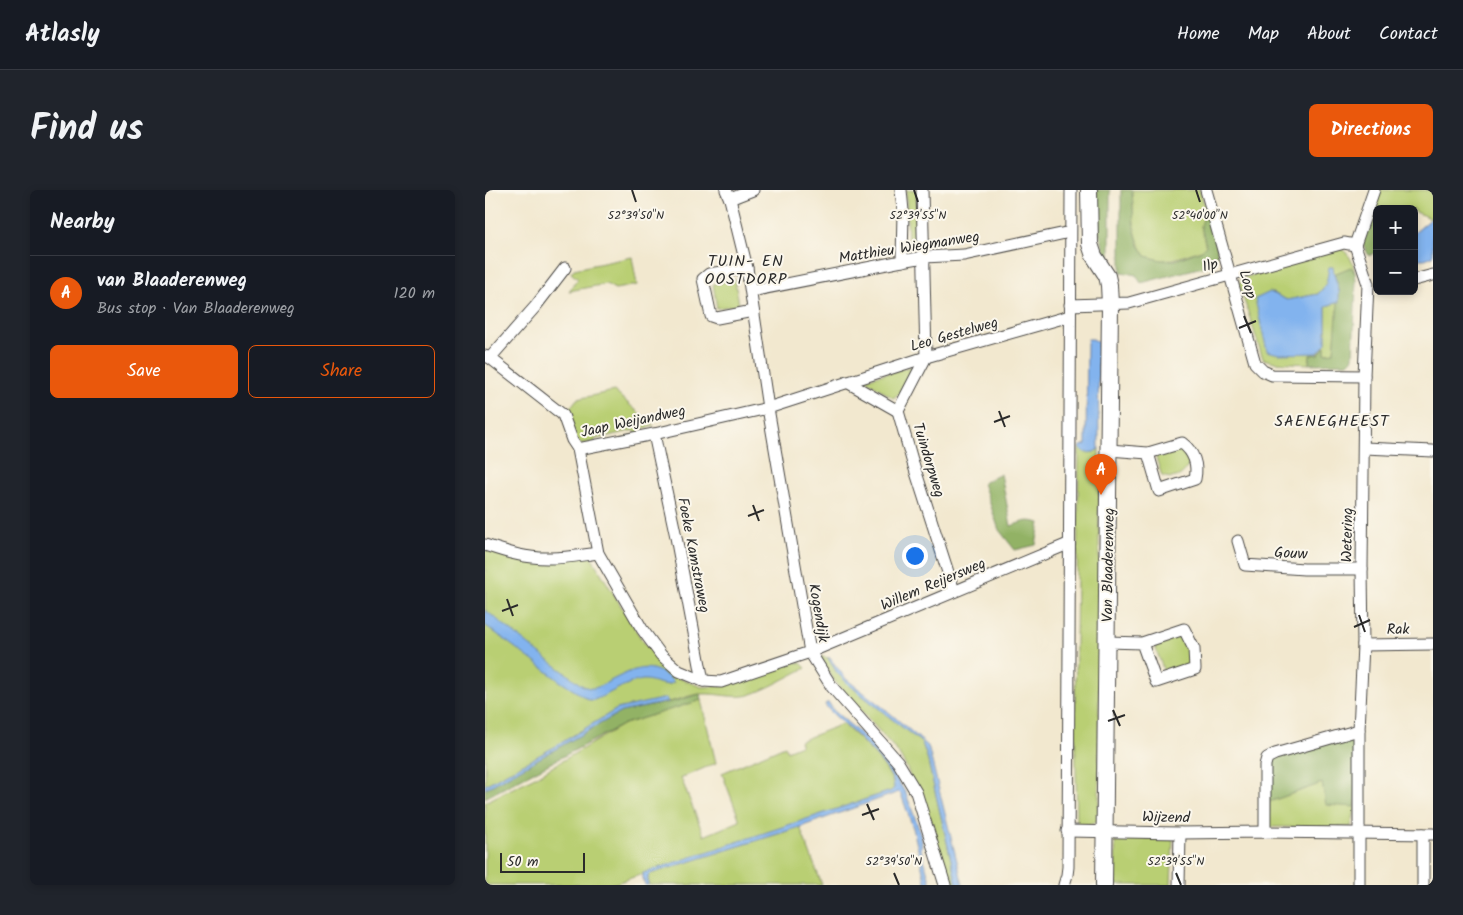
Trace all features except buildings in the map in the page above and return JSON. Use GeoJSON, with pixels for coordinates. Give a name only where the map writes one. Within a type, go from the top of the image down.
{"type":"FeatureCollection","features":[{"type":"Feature","properties":{"kind":"street"},"geometry":{"type":"LineString","coordinates":[[728,195],[753,190]]}},
{"type":"Feature","properties":{"kind":"street"},"geometry":{"type":"LineString","coordinates":[[901,190],[903,211],[902,261]]}},
{"type":"Feature","properties":{"kind":"street","name":"Tuindorpweg"},"geometry":{"type":"LineString","coordinates":[[922,190],[926,357],[898,411],[954,591]]}},
{"type":"Feature","properties":{"kind":"street"},"geometry":{"type":"LineString","coordinates":[[1064,885],[1067,871],[1071,190]]}},
{"type":"Feature","properties":{"kind":"street","name":"Van Blaaderenweg"},"geometry":{"type":"LineString","coordinates":[[1089,190],[1090,244],[1094,256],[1107,276],[1110,304],[1104,885]]}},
{"type":"Feature","properties":{"kind":"street","name":"Loop"},"geometry":{"type":"LineString","coordinates":[[1206,190],[1255,363],[1263,371],[1272,375],[1364,376]]}},
{"type":"Feature","properties":{"kind":"street"},"geometry":{"type":"LineString","coordinates":[[1355,245],[1374,190]]}},
{"type":"Feature","properties":{"kind":"street","name":"Kogendijk"},"geometry":{"type":"LineString","coordinates":[[728,195],[751,290],[768,408],[810,652],[832,687],[898,762],[916,792],[945,885]]}},
{"type":"Feature","properties":{"kind":"street","name":"Matthieu Wiegmanweg"},"geometry":{"type":"LineString","coordinates":[[751,290],[902,261],[964,255],[1070,232]]}},
{"type":"Feature","properties":{"kind":"street","name":"Ilp"},"geometry":{"type":"LineString","coordinates":[[1070,310],[1129,303],[1344,243],[1355,245]]}},
{"type":"Feature","properties":{"kind":"street","name":"Wetering"},"geometry":{"type":"LineString","coordinates":[[1355,245],[1372,284],[1364,376],[1363,645],[1359,730],[1359,885]]}},
{"type":"Feature","properties":{"kind":"street"},"geometry":{"type":"LineString","coordinates":[[488,357],[535,307],[565,268]]}},
{"type":"Feature","properties":{"kind":"street"},"geometry":{"type":"LineString","coordinates":[[747,268],[709,274],[703,279],[711,316],[717,318],[753,311]]}},
{"type":"Feature","properties":{"kind":"street"},"geometry":{"type":"LineString","coordinates":[[1418,279],[1433,276]]}},
{"type":"Feature","properties":{"kind":"street","name":"Leo Gestelweg"},"geometry":{"type":"LineString","coordinates":[[768,408],[1070,310]]}},
{"type":"Feature","properties":{"kind":"street","name":"Jaap Weijandweg"},"geometry":{"type":"LineString","coordinates":[[488,357],[563,415],[572,440],[578,449],[768,408]]}},
{"type":"Feature","properties":{"kind":"street"},"geometry":{"type":"LineString","coordinates":[[847,382],[898,411]]}},
{"type":"Feature","properties":{"kind":"street","name":"Foeke Kamstraweg"},"geometry":{"type":"LineString","coordinates":[[654,434],[676,537],[703,681]]}},
{"type":"Feature","properties":{"kind":"street"},"geometry":{"type":"LineString","coordinates":[[1109,450],[1148,453],[1182,443],[1190,449],[1194,458],[1195,480],[1159,492],[1148,453]]}},
{"type":"Feature","properties":{"kind":"street"},"geometry":{"type":"LineString","coordinates":[[1364,448],[1433,451]]}},
{"type":"Feature","properties":{"kind":"street"},"geometry":{"type":"LineString","coordinates":[[578,449],[598,553],[641,629],[661,655],[679,671],[703,681]]}},
{"type":"Feature","properties":{"kind":"street","name":"Gouw"},"geometry":{"type":"LineString","coordinates":[[1238,542],[1245,565],[1304,569],[1362,569]]}},
{"type":"Feature","properties":{"kind":"street","name":"Willem Reijersweg"},"geometry":{"type":"LineString","coordinates":[[703,681],[721,682],[810,652],[1068,544]]}},
{"type":"Feature","properties":{"kind":"street"},"geometry":{"type":"LineString","coordinates":[[485,545],[529,557],[551,558],[598,553]]}},
{"type":"Feature","properties":{"kind":"street"},"geometry":{"type":"LineString","coordinates":[[1107,642],[1142,643],[1184,629],[1194,649],[1195,669],[1156,682],[1142,643]]}},
{"type":"Feature","properties":{"kind":"street","name":"Rak"},"geometry":{"type":"LineString","coordinates":[[1363,645],[1433,644]]}},
{"type":"Feature","properties":{"kind":"street"},"geometry":{"type":"LineString","coordinates":[[1265,832],[1265,765],[1267,758],[1359,730]]}},
{"type":"Feature","properties":{"kind":"street","name":"Wijzend"},"geometry":{"type":"LineString","coordinates":[[1067,831],[1428,834],[1423,885]]}},
{"type":"Feature","properties":{"kind":"street"},"geometry":{"type":"LineString","coordinates":[[1179,885],[1180,833]]}},
{"type":"Feature","properties":{"kind":"green space"},"geometry":{"type":"Polygon","coordinates":[[[906,190],[918,191],[917,235],[916,242],[911,245],[908,243],[906,190]]]}},
{"type":"Feature","properties":{"kind":"green space"},"geometry":{"type":"Polygon","coordinates":[[[1096,190],[1110,190],[1110,255],[1105,252],[1096,222],[1096,190]]]}},
{"type":"Feature","properties":{"kind":"green space"},"geometry":{"type":"Polygon","coordinates":[[[1121,190],[1132,190],[1134,228],[1139,245],[1146,256],[1161,260],[1175,260],[1202,250],[1206,246],[1201,226],[1206,210],[1217,245],[1215,261],[1210,265],[1141,283],[1136,275],[1121,272],[1121,190]]]}},
{"type":"Feature","properties":{"kind":"green space"},"geometry":{"type":"Polygon","coordinates":[[[1132,190],[1200,190],[1206,210],[1201,226],[1206,247],[1169,260],[1159,260],[1146,256],[1141,248],[1136,232],[1132,190]]]}},
{"type":"Feature","properties":{"kind":"green space"},"geometry":{"type":"Polygon","coordinates":[[[1380,190],[1433,190],[1433,213],[1431,219],[1418,213],[1418,205],[1375,205],[1380,190]]]}},
{"type":"Feature","properties":{"kind":"green space"},"geometry":{"type":"Polygon","coordinates":[[[1373,211],[1373,223],[1369,223],[1373,211]]]}},
{"type":"Feature","properties":{"kind":"green space"},"geometry":{"type":"Polygon","coordinates":[[[1369,223],[1373,223],[1373,254],[1369,256],[1363,244],[1369,223]]]}},
{"type":"Feature","properties":{"kind":"green space"},"geometry":{"type":"Polygon","coordinates":[[[1336,248],[1347,253],[1355,273],[1351,267],[1334,274],[1318,294],[1287,300],[1270,292],[1326,343],[1326,306],[1339,302],[1334,352],[1325,353],[1325,347],[1319,354],[1310,355],[1309,364],[1275,362],[1263,359],[1239,284],[1241,279],[1336,248]]]}},
{"type":"Feature","properties":{"kind":"green space"},"geometry":{"type":"Polygon","coordinates":[[[632,257],[637,285],[615,289],[606,284],[569,291],[578,279],[571,273],[574,269],[632,257]]]}},
{"type":"Feature","properties":{"kind":"green space"},"geometry":{"type":"Polygon","coordinates":[[[1351,267],[1355,273],[1356,280],[1353,358],[1348,363],[1309,364],[1310,355],[1319,354],[1325,346],[1325,353],[1334,352],[1339,290],[1334,274],[1351,267]]]}},
{"type":"Feature","properties":{"kind":"green space"},"geometry":{"type":"Polygon","coordinates":[[[735,280],[739,305],[717,308],[713,284],[735,280]]]}},
{"type":"Feature","properties":{"kind":"green space"},"geometry":{"type":"Polygon","coordinates":[[[913,366],[897,396],[893,398],[865,379],[913,366]]]}},
{"type":"Feature","properties":{"kind":"green space"},"geometry":{"type":"Polygon","coordinates":[[[614,391],[654,426],[643,428],[640,432],[636,433],[634,430],[595,439],[595,442],[582,444],[576,441],[566,413],[577,399],[614,391]]]}},
{"type":"Feature","properties":{"kind":"green space"},"geometry":{"type":"Polygon","coordinates":[[[1079,447],[1083,451],[1094,452],[1099,449],[1099,820],[1083,825],[1077,825],[1075,708],[1079,447]]]}},
{"type":"Feature","properties":{"kind":"green space"},"geometry":{"type":"Polygon","coordinates":[[[1179,448],[1184,450],[1190,462],[1188,467],[1179,476],[1171,478],[1162,476],[1155,455],[1179,448]]]}},
{"type":"Feature","properties":{"kind":"green space"},"geometry":{"type":"Polygon","coordinates":[[[1001,474],[1011,526],[1028,521],[1040,523],[1036,545],[1015,550],[999,530],[983,483],[1001,474]]]}},
{"type":"Feature","properties":{"kind":"green space"},"geometry":{"type":"Polygon","coordinates":[[[485,549],[591,557],[642,640],[678,678],[702,687],[723,686],[795,662],[801,663],[806,668],[749,695],[698,694],[668,702],[666,699],[617,709],[556,746],[485,785],[485,549]]]}},
{"type":"Feature","properties":{"kind":"green space"},"geometry":{"type":"Polygon","coordinates":[[[1177,636],[1184,638],[1193,659],[1190,666],[1165,675],[1154,643],[1177,636]]]}},
{"type":"Feature","properties":{"kind":"green space"},"geometry":{"type":"Polygon","coordinates":[[[820,656],[828,658],[837,673],[849,685],[922,743],[927,757],[957,885],[950,885],[907,768],[897,751],[833,679],[820,656]]]}},
{"type":"Feature","properties":{"kind":"green space"},"geometry":{"type":"Polygon","coordinates":[[[700,694],[701,700],[624,724],[485,798],[485,789],[621,712],[700,694]]]}},
{"type":"Feature","properties":{"kind":"green space"},"geometry":{"type":"Polygon","coordinates":[[[701,700],[716,763],[681,778],[704,836],[740,821],[722,773],[785,746],[787,751],[801,745],[800,741],[842,724],[865,744],[881,763],[888,772],[894,788],[891,791],[610,885],[485,885],[485,802],[537,776],[624,724],[701,700]]]}},
{"type":"Feature","properties":{"kind":"green space"},"geometry":{"type":"Polygon","coordinates":[[[1356,735],[1356,807],[1326,805],[1322,783],[1269,802],[1270,759],[1356,735]]]}},
{"type":"Feature","properties":{"kind":"green space"},"geometry":{"type":"Polygon","coordinates":[[[1322,783],[1356,807],[1351,827],[1269,827],[1269,802],[1322,783]]]}},
{"type":"Feature","properties":{"kind":"green space"},"geometry":{"type":"Polygon","coordinates":[[[800,827],[822,885],[648,885],[648,876],[650,874],[800,827]]]}},
{"type":"Feature","properties":{"kind":"green space"},"geometry":{"type":"Polygon","coordinates":[[[1115,837],[1173,839],[1171,885],[1116,885],[1115,837]]]}},
{"type":"Feature","properties":{"kind":"water"},"geometry":{"type":"Polygon","coordinates":[[[1433,213],[1433,256],[1418,259],[1418,230],[1431,219],[1433,213]]]}},
{"type":"Feature","properties":{"kind":"water"},"geometry":{"type":"Polygon","coordinates":[[[1329,267],[1333,267],[1339,290],[1339,302],[1326,306],[1326,343],[1318,353],[1279,354],[1267,351],[1255,299],[1270,292],[1287,300],[1318,294],[1326,285],[1329,267]]]}},
{"type":"Feature","properties":{"kind":"water"},"geometry":{"type":"Polygon","coordinates":[[[1088,339],[1098,342],[1099,449],[1086,453],[1079,447],[1086,444],[1088,339]]]}},
{"type":"Feature","properties":{"kind":"water"},"geometry":{"type":"Polygon","coordinates":[[[485,610],[584,686],[590,688],[597,687],[626,673],[642,668],[657,670],[674,682],[663,684],[647,680],[637,681],[594,700],[589,700],[561,682],[485,625],[485,610]]]}},
{"type":"Feature","properties":{"kind":"water"},"geometry":{"type":"Polygon","coordinates":[[[829,657],[846,679],[890,713],[928,746],[963,885],[957,885],[927,757],[922,743],[849,685],[837,673],[829,657]]]}},
{"type":"Feature","properties":{"kind":"water"},"geometry":{"type":"Polygon","coordinates":[[[666,698],[668,702],[621,712],[485,789],[485,785],[556,746],[617,709],[666,698]]]}},
{"type":"Feature","properties":{"kind":"water"},"geometry":{"type":"Polygon","coordinates":[[[829,703],[833,710],[871,743],[887,762],[906,794],[918,826],[922,841],[921,849],[931,885],[926,885],[913,828],[899,792],[800,827],[650,874],[648,876],[648,885],[645,885],[643,873],[891,791],[894,788],[892,779],[878,757],[829,710],[825,705],[829,703]]]}},
{"type":"Feature","properties":{"kind":"place","name":"van Blaaderenweg"},"geometry":{"type":"Point","coordinates":[1101,495]}},
{"type":"Feature","properties":{"kind":"district","name":"TUIN- EN OOSTDORP"},"geometry":{"type":"Point","coordinates":[746,269]}},
{"type":"Feature","properties":{"kind":"district","name":"SAENEGHEEST"},"geometry":{"type":"Point","coordinates":[1332,420]}}]}
